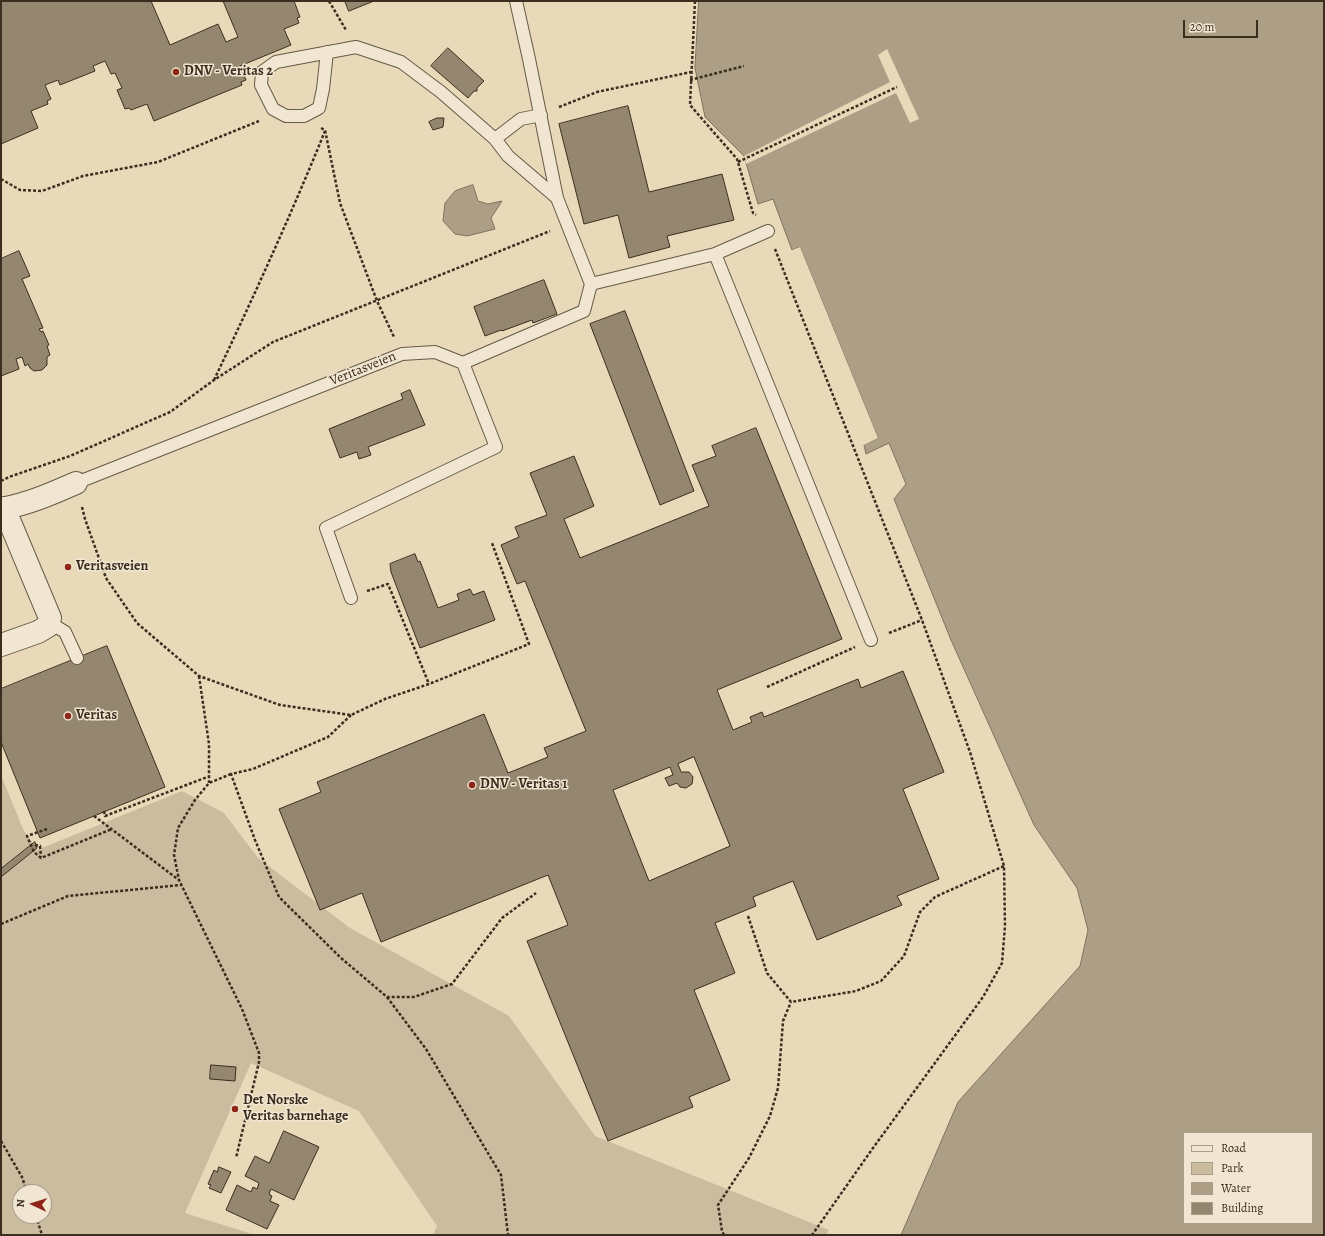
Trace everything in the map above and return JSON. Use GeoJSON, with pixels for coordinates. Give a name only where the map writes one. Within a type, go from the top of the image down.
{"type":"FeatureCollection","features":[{"type":"Feature","properties":{"kind":"street","name":"Veritasveien"},"geometry":{"type":"LineString","coordinates":[[49,622],[50,618],[2,509],[19,506],[38,500],[76,483]]}},
{"type":"Feature","properties":{"kind":"street"},"geometry":{"type":"LineString","coordinates":[[1,645],[38,632],[48,626],[49,622]]}},
{"type":"Feature","properties":{"kind":"lane"},"geometry":{"type":"LineString","coordinates":[[351,598],[326,528],[496,446],[463,364],[584,311],[591,284],[557,198],[541,115],[516,1]]}},
{"type":"Feature","properties":{"kind":"lane"},"geometry":{"type":"LineString","coordinates":[[327,52],[323,89],[318,108],[304,116],[286,116],[273,109],[261,85],[262,72],[276,62],[327,52],[356,47],[401,62],[441,92],[495,139],[508,156],[557,198]]}},
{"type":"Feature","properties":{"kind":"lane"},"geometry":{"type":"LineString","coordinates":[[495,139],[521,119],[541,115]]}},
{"type":"Feature","properties":{"kind":"lane"},"geometry":{"type":"LineString","coordinates":[[591,284],[715,254],[768,231]]}},
{"type":"Feature","properties":{"kind":"lane"},"geometry":{"type":"LineString","coordinates":[[715,254],[871,640]]}},
{"type":"Feature","properties":{"kind":"lane","name":"Veritasveien"},"geometry":{"type":"LineString","coordinates":[[76,483],[402,354],[436,352],[463,364]]}},
{"type":"Feature","properties":{"kind":"lane"},"geometry":{"type":"LineString","coordinates":[[49,622],[65,632],[77,658]]}},
{"type":"Feature","properties":{"kind":"path"},"geometry":{"type":"LineString","coordinates":[[329,1],[356,47]]}},
{"type":"Feature","properties":{"kind":"path"},"geometry":{"type":"LineString","coordinates":[[690,80],[744,66]]}},
{"type":"Feature","properties":{"kind":"path"},"geometry":{"type":"LineString","coordinates":[[541,115],[597,92],[691,72]]}},
{"type":"Feature","properties":{"kind":"path"},"geometry":{"type":"LineString","coordinates":[[738,162],[897,86]]}},
{"type":"Feature","properties":{"kind":"path"},"geometry":{"type":"LineString","coordinates":[[304,116],[325,130],[340,203],[377,301],[402,354]]}},
{"type":"Feature","properties":{"kind":"path"},"geometry":{"type":"LineString","coordinates":[[1,179],[20,190],[42,191],[83,176],[158,162],[263,120]]}},
{"type":"Feature","properties":{"kind":"path"},"geometry":{"type":"LineString","coordinates":[[214,380],[298,198],[325,130]]}},
{"type":"Feature","properties":{"kind":"path"},"geometry":{"type":"LineString","coordinates":[[1,481],[70,456],[170,412],[214,380],[273,342],[567,224]]}},
{"type":"Feature","properties":{"kind":"path"},"geometry":{"type":"LineString","coordinates":[[76,483],[85,519],[106,578],[137,623],[199,676],[280,705],[351,714]]}},
{"type":"Feature","properties":{"kind":"path"},"geometry":{"type":"LineString","coordinates":[[236,1158],[259,1062],[259,1053],[242,1009],[179,880],[174,855],[178,828],[195,800],[210,783],[231,774],[254,769],[328,737],[351,714],[385,699],[429,684],[529,644],[492,543]]}},
{"type":"Feature","properties":{"kind":"path"},"geometry":{"type":"LineString","coordinates":[[351,598],[388,584],[429,684]]}},
{"type":"Feature","properties":{"kind":"path"},"geometry":{"type":"LineString","coordinates":[[767,687],[871,640],[922,620]]}},
{"type":"Feature","properties":{"kind":"path"},"geometry":{"type":"LineString","coordinates":[[199,676],[209,744],[210,783]]}},
{"type":"Feature","properties":{"kind":"path"},"geometry":{"type":"LineString","coordinates":[[231,774],[255,840],[279,897],[341,958],[387,997],[426,1049],[501,1175],[508,1235]]}},
{"type":"Feature","properties":{"kind":"path"},"geometry":{"type":"LineString","coordinates":[[104,811],[105,816],[210,776]]}},
{"type":"Feature","properties":{"kind":"path"},"geometry":{"type":"LineString","coordinates":[[94,816],[179,880]]}},
{"type":"Feature","properties":{"kind":"path"},"geometry":{"type":"LineString","coordinates":[[41,858],[34,852],[27,836],[47,829]]}},
{"type":"Feature","properties":{"kind":"path"},"geometry":{"type":"LineString","coordinates":[[41,858],[112,829]]}},
{"type":"Feature","properties":{"kind":"path"},"geometry":{"type":"LineString","coordinates":[[35,845],[40,846],[41,858]]}},
{"type":"Feature","properties":{"kind":"path"},"geometry":{"type":"LineString","coordinates":[[791,1002],[856,991],[881,981],[904,956],[920,912],[935,897],[1004,866]]}},
{"type":"Feature","properties":{"kind":"path"},"geometry":{"type":"LineString","coordinates":[[1,924],[68,896],[181,885]]}},
{"type":"Feature","properties":{"kind":"path"},"geometry":{"type":"LineString","coordinates":[[387,997],[414,997],[452,984],[502,918],[536,893]]}},
{"type":"Feature","properties":{"kind":"path"},"geometry":{"type":"LineString","coordinates":[[748,916],[767,973],[791,1002]]}},
{"type":"Feature","properties":{"kind":"path"},"geometry":{"type":"LineString","coordinates":[[724,1235],[718,1205],[749,1158],[770,1116],[778,1088],[783,1020],[791,1002]]}},
{"type":"Feature","properties":{"kind":"path"},"geometry":{"type":"LineString","coordinates":[[1,1141],[22,1177],[24,1184]]}},
{"type":"Feature","properties":{"kind":"path"},"geometry":{"type":"LineString","coordinates":[[39,1224],[42,1235]]}},
{"type":"Feature","properties":{"kind":"green space"},"geometry":{"type":"Polygon","coordinates":[[[1,775],[23,829],[37,850],[182,791],[224,813],[258,858],[350,928],[509,1016],[595,1136],[829,1230],[826,1235],[433,1235],[437,1226],[359,1111],[251,1063],[185,1213],[255,1235],[1,1235],[1,775]]]}},
{"type":"Feature","properties":{"kind":"water"},"geometry":{"type":"Polygon","coordinates":[[[699,1],[1324,1],[1324,1235],[901,1235],[958,1102],[1080,966],[1088,930],[1077,888],[1034,825],[951,640],[894,499],[906,484],[889,443],[866,454],[864,445],[878,438],[800,247],[792,250],[773,199],[758,204],[744,156],[705,117],[695,68],[699,1]]]}},
{"type":"Feature","properties":{"kind":"water"},"geometry":{"type":"Polygon","coordinates":[[[473,185],[478,201],[488,204],[502,201],[491,218],[495,229],[467,236],[455,234],[443,221],[445,203],[455,191],[473,185]]]}},
{"type":"Feature","properties":{"kind":"pier"},"geometry":{"type":"Polygon","coordinates":[[[887,49],[919,119],[910,123],[896,93],[746,164],[744,156],[890,82],[878,55],[887,49]]]}},
{"type":"Feature","properties":{"kind":"pier"},"geometry":{"type":"Polygon","coordinates":[[[800,247],[878,438],[864,445],[863,444],[876,437],[799,249],[792,252],[790,251],[800,247]]]}},
{"type":"Feature","properties":{"kind":"building","name":"DNV - Veritas 2"},"geometry":{"type":"Polygon","coordinates":[[[1,1],[151,1],[170,45],[218,24],[226,42],[238,37],[223,1],[294,1],[300,17],[297,18],[299,23],[284,29],[291,45],[240,66],[246,80],[241,82],[242,85],[154,121],[147,104],[131,110],[129,108],[125,109],[117,90],[122,88],[115,73],[111,74],[105,61],[93,66],[95,71],[60,85],[58,80],[45,85],[51,99],[47,101],[48,104],[31,111],[38,128],[1,144],[1,1]]]}},
{"type":"Feature","properties":{"kind":"building"},"geometry":{"type":"Polygon","coordinates":[[[345,1],[374,1],[349,11],[345,1]]]}},
{"type":"Feature","properties":{"kind":"building"},"geometry":{"type":"Polygon","coordinates":[[[448,48],[484,81],[477,88],[477,91],[474,91],[468,98],[431,66],[448,48]]]}},
{"type":"Feature","properties":{"kind":"building"},"geometry":{"type":"Polygon","coordinates":[[[628,106],[649,192],[722,174],[734,220],[667,236],[670,247],[629,258],[618,215],[584,224],[559,124],[628,106]]]}},
{"type":"Feature","properties":{"kind":"building"},"geometry":{"type":"Polygon","coordinates":[[[437,118],[444,118],[443,127],[433,130],[429,122],[437,118]]]}},
{"type":"Feature","properties":{"kind":"building"},"geometry":{"type":"Polygon","coordinates":[[[19,251],[30,276],[22,279],[43,328],[39,329],[41,332],[43,331],[49,345],[47,346],[50,355],[47,357],[47,365],[42,370],[34,371],[28,364],[25,366],[22,357],[16,359],[19,369],[1,376],[1,259],[19,251]]]}},
{"type":"Feature","properties":{"kind":"building"},"geometry":{"type":"Polygon","coordinates":[[[544,280],[557,314],[533,323],[532,320],[485,336],[474,307],[544,280]]]}},
{"type":"Feature","properties":{"kind":"building"},"geometry":{"type":"Polygon","coordinates":[[[625,311],[694,491],[660,505],[590,324],[625,311]]]}},
{"type":"Feature","properties":{"kind":"building"},"geometry":{"type":"Polygon","coordinates":[[[410,390],[425,425],[368,447],[371,455],[359,459],[357,452],[340,458],[329,429],[403,399],[401,394],[410,390]]]}},
{"type":"Feature","properties":{"kind":"building","name":"DNV - Veritas 1"},"geometry":{"type":"Polygon","coordinates":[[[756,428],[842,639],[717,690],[733,730],[752,722],[750,717],[762,712],[764,717],[858,679],[861,688],[903,671],[944,772],[903,789],[939,879],[897,896],[902,905],[817,940],[793,881],[753,897],[756,906],[715,923],[735,973],[694,990],[730,1080],[689,1097],[693,1107],[608,1141],[527,941],[568,925],[548,875],[381,942],[362,893],[320,910],[279,809],[321,792],[317,782],[484,714],[508,773],[548,757],[544,748],[586,731],[525,581],[517,584],[501,545],[519,537],[515,527],[547,515],[530,473],[574,456],[594,506],[564,519],[580,558],[709,506],[692,465],[716,456],[712,446],[756,428]],[[694,757],[678,764],[681,772],[689,772],[693,777],[692,784],[686,788],[680,787],[677,783],[669,786],[665,778],[673,775],[670,767],[613,790],[649,881],[730,846],[694,757]]]}},
{"type":"Feature","properties":{"kind":"building"},"geometry":{"type":"Polygon","coordinates":[[[415,554],[418,562],[420,561],[438,608],[459,600],[457,594],[470,589],[473,595],[484,591],[495,620],[420,648],[391,572],[390,564],[415,554]]]}},
{"type":"Feature","properties":{"kind":"building","name":"Veritas"},"geometry":{"type":"Polygon","coordinates":[[[107,646],[165,787],[40,838],[1,742],[1,689],[107,646]]]}},
{"type":"Feature","properties":{"kind":"building"},"geometry":{"type":"Polygon","coordinates":[[[35,842],[37,848],[1,877],[1,869],[35,842]]]}},
{"type":"Feature","properties":{"kind":"building"},"geometry":{"type":"Polygon","coordinates":[[[211,1065],[236,1067],[235,1081],[210,1079],[211,1065]]]}},
{"type":"Feature","properties":{"kind":"building"},"geometry":{"type":"Polygon","coordinates":[[[284,1131],[319,1147],[294,1200],[271,1189],[269,1194],[272,1196],[270,1201],[279,1205],[267,1229],[226,1210],[237,1185],[251,1192],[253,1187],[257,1189],[259,1183],[245,1176],[255,1156],[269,1163],[284,1131]]]}},
{"type":"Feature","properties":{"kind":"building"},"geometry":{"type":"Polygon","coordinates":[[[219,1167],[231,1172],[221,1193],[209,1188],[211,1185],[208,1184],[214,1170],[217,1172],[219,1167]]]}},
{"type":"Feature","properties":{"kind":"place","name":"DNV - Veritas 2"},"geometry":{"type":"Point","coordinates":[176,72]}},
{"type":"Feature","properties":{"kind":"place","name":"Veritasveien"},"geometry":{"type":"Point","coordinates":[68,567]}},
{"type":"Feature","properties":{"kind":"place","name":"Veritas"},"geometry":{"type":"Point","coordinates":[68,716]}},
{"type":"Feature","properties":{"kind":"place","name":"DNV - Veritas 1"},"geometry":{"type":"Point","coordinates":[472,785]}},
{"type":"Feature","properties":{"kind":"place","name":"Det Norske Veritas barnehage"},"geometry":{"type":"Point","coordinates":[235,1109]}}]}
